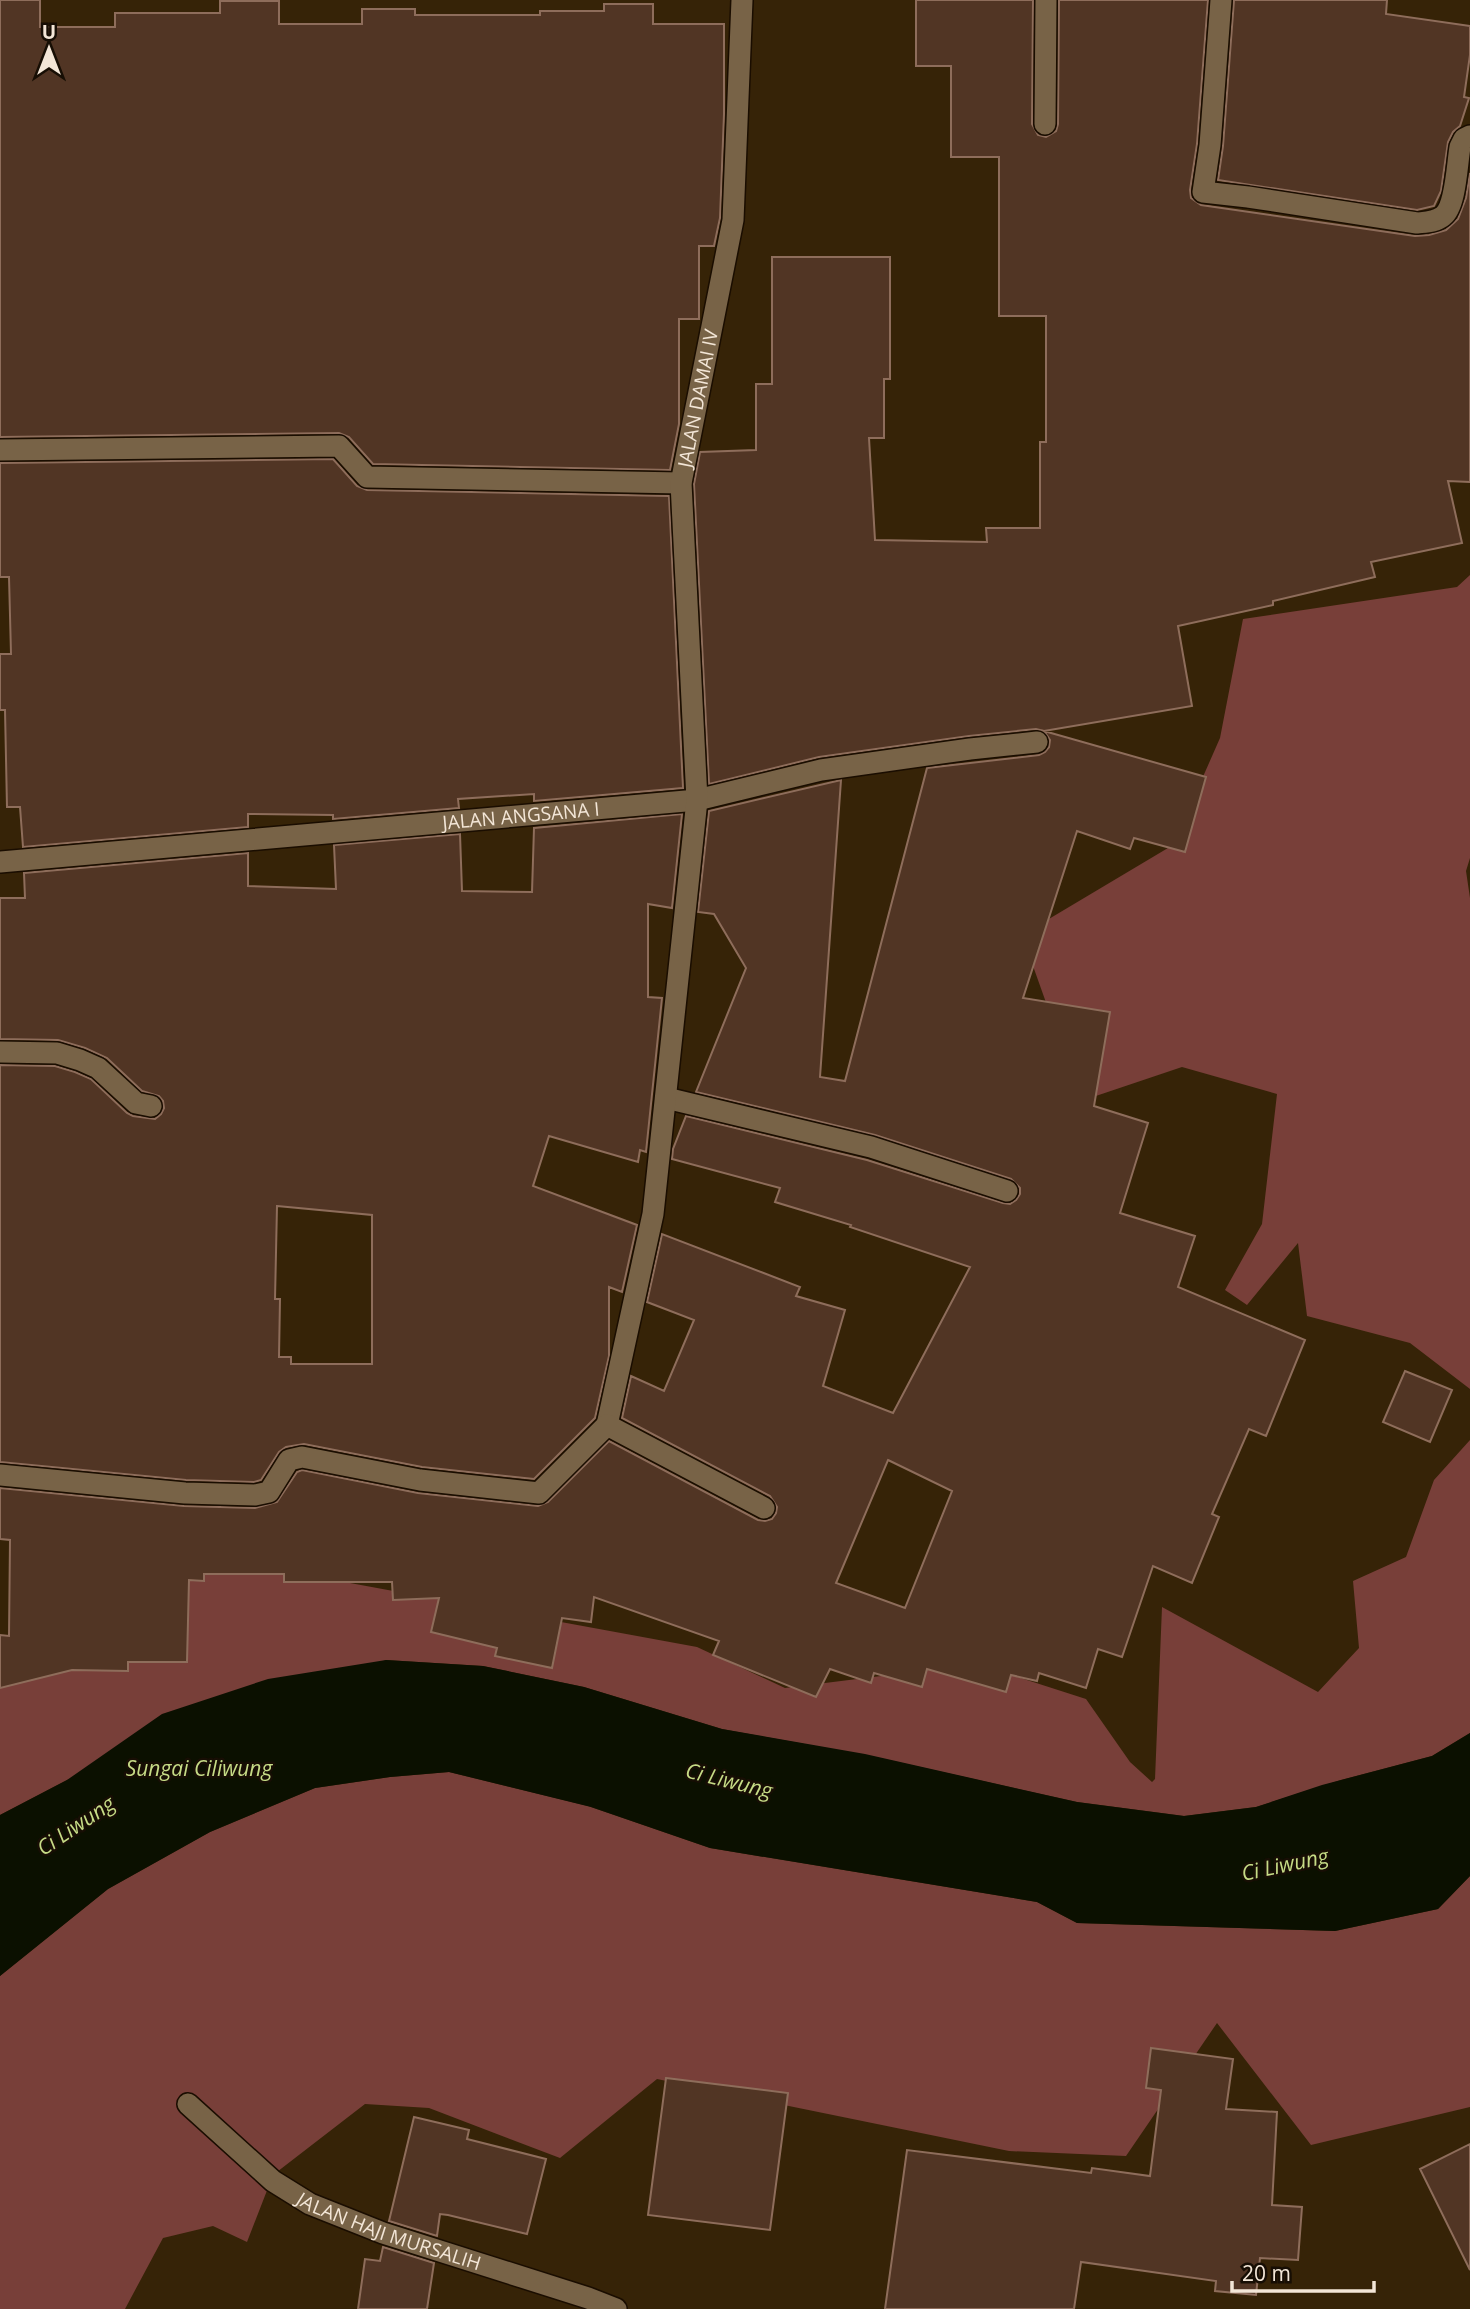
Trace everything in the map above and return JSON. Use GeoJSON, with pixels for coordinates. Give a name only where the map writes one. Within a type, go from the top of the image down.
{"type":"FeatureCollection","features":[{"type":"Feature","properties":{"kind":"street","name":"JALAN DAMAI IV"},"geometry":{"type":"LineString","coordinates":[[607,1425],[653,1214],[697,800],[681,483],[733,220],[742,0]]}},
{"type":"Feature","properties":{"kind":"street"},"geometry":{"type":"LineString","coordinates":[[1045,124],[1046,0]]}},
{"type":"Feature","properties":{"kind":"street"},"geometry":{"type":"LineString","coordinates":[[1221,0],[1210,145],[1203,192],[1417,223],[1429,222],[1441,218],[1451,207],[1460,147],[1464,139],[1470,136]]}},
{"type":"Feature","properties":{"kind":"street"},"geometry":{"type":"LineString","coordinates":[[0,450],[339,446],[367,477],[681,483]]}},
{"type":"Feature","properties":{"kind":"street","name":"JALAN ANGSANA I"},"geometry":{"type":"LineString","coordinates":[[0,862],[697,800],[821,770],[1037,742]]}},
{"type":"Feature","properties":{"kind":"street"},"geometry":{"type":"LineString","coordinates":[[0,1052],[57,1053],[80,1060],[98,1068],[136,1102],[151,1106]]}},
{"type":"Feature","properties":{"kind":"street"},"geometry":{"type":"LineString","coordinates":[[666,1098],[871,1147],[1007,1191]]}},
{"type":"Feature","properties":{"kind":"street"},"geometry":{"type":"LineString","coordinates":[[0,1475],[185,1493],[255,1495],[269,1492],[285,1464],[289,1460],[302,1457],[421,1480],[539,1493],[607,1425],[764,1508]]}},
{"type":"Feature","properties":{"kind":"street","name":"JALAN HAJI MURSALIH"},"geometry":{"type":"LineString","coordinates":[[188,2104],[272,2181],[310,2204],[383,2233],[588,2303],[616,2309]]}},
{"type":"Feature","properties":{"kind":"shaded area"},"geometry":{"type":"Polygon","coordinates":[[[1470,575],[1470,858],[1466,871],[1470,898],[1470,1389],[1410,1343],[1307,1316],[1298,1243],[1247,1305],[1225,1290],[1262,1224],[1277,1094],[1182,1067],[1081,1101],[1022,935],[1173,845],[1220,738],[1243,619],[1457,587],[1470,575]]]}},
{"type":"Feature","properties":{"kind":"shaded area"},"geometry":{"type":"Polygon","coordinates":[[[1470,1440],[1470,1733],[1432,1756],[1341,1780],[1256,1807],[1184,1816],[1077,1802],[875,1757],[722,1729],[584,1687],[483,1666],[386,1660],[67,1780],[0,1815],[0,1654],[217,1546],[350,1583],[697,1647],[785,1688],[977,1664],[1086,1699],[1130,1762],[1152,1782],[1155,1779],[1162,1607],[1318,1692],[1359,1648],[1353,1581],[1406,1557],[1434,1480],[1470,1440]]]}},
{"type":"Feature","properties":{"kind":"shaded area"},"geometry":{"type":"Polygon","coordinates":[[[449,1772],[588,1806],[710,1848],[1037,1902],[1077,1923],[1335,1931],[1438,1909],[1470,1876],[1470,2107],[1311,2145],[1217,2023],[1126,2156],[1009,2151],[657,2079],[560,2158],[429,2108],[365,2104],[273,2175],[247,2242],[213,2226],[163,2238],[125,2309],[0,2309],[0,1976],[108,1889],[210,1832],[315,1788],[449,1772]]]}},
{"type":"Feature","properties":{"kind":"water","name":"Sungai Ciliwung"},"geometry":{"type":"Polygon","coordinates":[[[386,1660],[483,1666],[584,1687],[722,1729],[865,1754],[1077,1802],[1184,1816],[1256,1807],[1322,1785],[1432,1756],[1470,1733],[1470,1876],[1438,1909],[1335,1931],[1077,1923],[1037,1902],[710,1848],[591,1807],[449,1772],[315,1788],[210,1832],[108,1889],[0,1976],[0,1815],[67,1780],[162,1714],[268,1679],[386,1660]]]}},
{"type":"Feature","properties":{"kind":"building"},"geometry":{"type":"Polygon","coordinates":[[[0,0],[40,0],[40,27],[115,27],[115,13],[220,13],[220,1],[279,1],[279,24],[362,24],[362,9],[415,9],[415,15],[540,15],[540,11],[604,11],[604,4],[653,4],[653,24],[724,24],[720,218],[714,246],[699,246],[699,319],[679,319],[679,424],[670,470],[373,464],[349,437],[339,433],[0,437],[0,0]]]}},
{"type":"Feature","properties":{"kind":"building"},"geometry":{"type":"Polygon","coordinates":[[[916,0],[1033,0],[1032,124],[1038,135],[1046,137],[1056,131],[1058,124],[1059,0],[1208,0],[1197,144],[1190,190],[1191,198],[1201,205],[1415,236],[1429,235],[1446,230],[1458,219],[1466,198],[1470,173],[1470,482],[1448,481],[1462,543],[1371,562],[1375,577],[1273,601],[1273,605],[1178,626],[1192,706],[1044,731],[1036,729],[969,736],[819,757],[709,784],[694,484],[700,452],[756,450],[756,384],[772,384],[772,257],[890,257],[890,379],[884,379],[884,438],[869,438],[875,540],[987,542],[986,528],[1040,528],[1040,442],[1046,442],[1046,316],[999,316],[999,157],[951,157],[951,66],[916,66],[916,0]]]}},
{"type":"Feature","properties":{"kind":"building"},"geometry":{"type":"Polygon","coordinates":[[[1234,0],[1387,0],[1386,14],[1470,26],[1470,55],[1464,97],[1469,98],[1460,126],[1448,142],[1441,191],[1434,206],[1417,210],[1218,180],[1234,0]]]}},
{"type":"Feature","properties":{"kind":"building"},"geometry":{"type":"Polygon","coordinates":[[[333,459],[357,486],[367,490],[669,496],[683,788],[534,801],[534,794],[458,799],[459,808],[333,819],[333,815],[248,814],[248,827],[23,847],[20,807],[7,807],[5,710],[0,710],[0,654],[11,654],[9,577],[0,577],[0,463],[333,459]]]}},
{"type":"Feature","properties":{"kind":"building"},"geometry":{"type":"Polygon","coordinates":[[[1044,731],[1206,777],[1185,852],[1134,838],[1130,849],[1077,831],[1023,998],[1110,1012],[1094,1106],[1148,1123],[1120,1213],[1195,1236],[1178,1287],[1305,1340],[1266,1436],[1249,1429],[1212,1514],[1219,1517],[1192,1583],[1153,1566],[1122,1657],[1098,1649],[1086,1688],[1039,1673],[1037,1681],[1011,1675],[1006,1692],[927,1669],[922,1687],[874,1673],[871,1683],[830,1669],[816,1697],[713,1655],[719,1641],[594,1597],[591,1622],[562,1618],[552,1668],[495,1656],[497,1648],[431,1632],[439,1598],[393,1600],[392,1582],[284,1582],[284,1574],[204,1574],[204,1581],[189,1580],[187,1662],[128,1662],[128,1671],[72,1670],[0,1688],[0,1635],[9,1636],[10,1540],[0,1539],[0,1488],[184,1506],[255,1508],[277,1502],[297,1472],[302,1470],[418,1493],[538,1506],[548,1502],[609,1441],[758,1520],[772,1519],[777,1507],[770,1496],[622,1418],[631,1376],[664,1391],[694,1320],[647,1302],[662,1234],[800,1287],[796,1296],[845,1310],[823,1386],[893,1413],[970,1267],[850,1227],[851,1225],[775,1202],[780,1188],[672,1159],[673,1149],[686,1116],[867,1160],[1003,1203],[1010,1204],[1016,1200],[1020,1188],[1011,1179],[875,1135],[696,1092],[746,968],[714,914],[698,912],[709,811],[841,780],[820,1077],[845,1081],[927,768],[1039,755],[1049,747],[1050,740],[1044,731]],[[888,1460],[836,1583],[905,1608],[952,1491],[888,1460]]]}},
{"type":"Feature","properties":{"kind":"building"},"geometry":{"type":"Polygon","coordinates":[[[682,814],[672,908],[648,904],[648,997],[662,998],[646,1152],[640,1150],[638,1162],[549,1136],[533,1186],[637,1225],[622,1292],[609,1287],[609,1356],[595,1418],[534,1479],[422,1467],[304,1444],[286,1447],[279,1452],[261,1480],[254,1482],[186,1480],[0,1462],[0,1065],[55,1066],[75,1072],[91,1079],[133,1116],[155,1119],[164,1108],[159,1096],[142,1091],[107,1058],[85,1048],[58,1040],[0,1039],[0,898],[25,898],[24,873],[248,853],[248,886],[336,889],[334,845],[460,834],[462,891],[532,892],[534,828],[682,814]],[[277,1206],[275,1299],[280,1299],[279,1357],[291,1357],[291,1364],[372,1364],[372,1215],[277,1206]]]}},
{"type":"Feature","properties":{"kind":"building"},"geometry":{"type":"Polygon","coordinates":[[[1405,1371],[1452,1390],[1430,1442],[1383,1422],[1405,1371]]]}},
{"type":"Feature","properties":{"kind":"building"},"geometry":{"type":"Polygon","coordinates":[[[1151,2048],[1233,2059],[1226,2109],[1277,2112],[1272,2205],[1302,2207],[1298,2260],[1260,2258],[1256,2295],[1215,2291],[1216,2281],[1081,2262],[1074,2309],[885,2309],[907,2150],[1091,2173],[1092,2168],[1150,2176],[1161,2090],[1146,2088],[1151,2048]]]}},
{"type":"Feature","properties":{"kind":"building"},"geometry":{"type":"Polygon","coordinates":[[[666,2078],[788,2093],[770,2230],[648,2215],[666,2078]]]}},
{"type":"Feature","properties":{"kind":"building"},"geometry":{"type":"Polygon","coordinates":[[[414,2117],[469,2130],[467,2139],[546,2159],[527,2234],[440,2214],[437,2236],[389,2221],[414,2117]]]}},
{"type":"Feature","properties":{"kind":"building"},"geometry":{"type":"Polygon","coordinates":[[[1470,2144],[1470,2270],[1420,2169],[1470,2144]]]}},
{"type":"Feature","properties":{"kind":"building"},"geometry":{"type":"Polygon","coordinates":[[[383,2247],[434,2263],[427,2309],[358,2309],[365,2259],[380,2261],[383,2247]]]}},
{"type":"Feature","properties":{"kind":"water label","name":"Ci Liwung"},"geometry":{"type":"Point","coordinates":[729,1781]}},
{"type":"Feature","properties":{"kind":"water label","name":"Ci Liwung"},"geometry":{"type":"Point","coordinates":[76,1826]}},
{"type":"Feature","properties":{"kind":"water label","name":"Ci Liwung"},"geometry":{"type":"Point","coordinates":[1285,1865]}}]}
